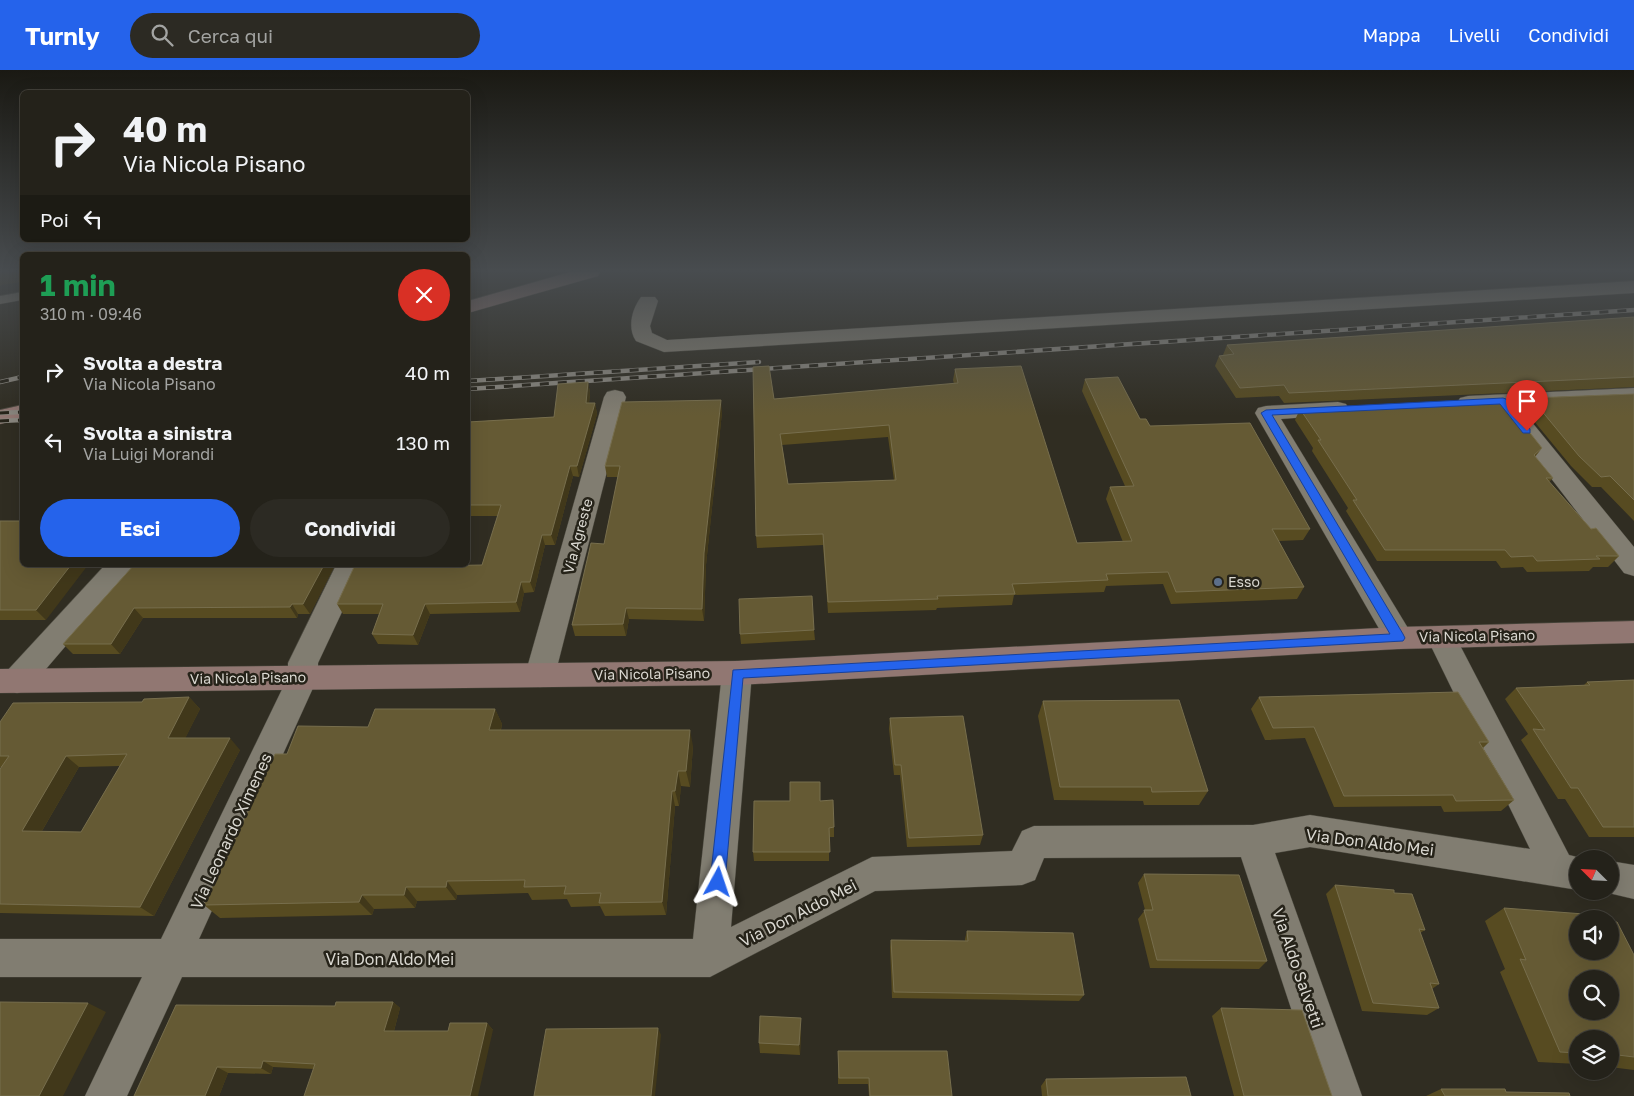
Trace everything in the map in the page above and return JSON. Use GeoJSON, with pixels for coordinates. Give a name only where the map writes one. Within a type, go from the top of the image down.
{"type":"FeatureCollection","features":[{"type":"Feature","properties":{"kind":"street"},"geometry":{"type":"LineString","coordinates":[[642,320],[640,326],[643,337],[664,346],[1093,320]]}},
{"type":"Feature","properties":{"kind":"street"},"geometry":{"type":"LineString","coordinates":[[1444,404],[1634,395]]}},
{"type":"Feature","properties":{"kind":"street","name":"Via Agreste"},"geometry":{"type":"LineString","coordinates":[[540,675],[615,397]]}},
{"type":"Feature","properties":{"kind":"street"},"geometry":{"type":"LineString","coordinates":[[1503,401],[1634,566]]}},
{"type":"Feature","properties":{"kind":"street"},"geometry":{"type":"LineString","coordinates":[[1355,408],[1266,413],[1399,638]]}},
{"type":"Feature","properties":{"kind":"street"},"geometry":{"type":"LineString","coordinates":[[0,417],[20,412]]}},
{"type":"Feature","properties":{"kind":"street"},"geometry":{"type":"LineString","coordinates":[[9,681],[119,567]]}},
{"type":"Feature","properties":{"kind":"street","name":"Via Leonardo Ximenes"},"geometry":{"type":"LineString","coordinates":[[106,1096],[303,677],[303,663],[349,567]]}},
{"type":"Feature","properties":{"kind":"street","name":"Via Nicola Pisano"},"geometry":{"type":"LineString","coordinates":[[9,681],[737,673],[1399,638],[1634,632]]}},
{"type":"Feature","properties":{"kind":"street"},"geometry":{"type":"LineString","coordinates":[[1442,638],[1568,871]]}},
{"type":"Feature","properties":{"kind":"street"},"geometry":{"type":"LineString","coordinates":[[710,958],[737,673]]}},
{"type":"Feature","properties":{"kind":"street","name":"Via Don Aldo Mei"},"geometry":{"type":"LineString","coordinates":[[0,958],[171,960],[710,958],[872,874],[1022,868],[1034,842],[1253,841],[1310,831],[1568,871]]}},
{"type":"Feature","properties":{"kind":"street","name":"Via Aldo Salvetti"},"geometry":{"type":"LineString","coordinates":[[1253,841],[1341,1096]]}},
{"type":"Feature","properties":{"kind":"street"},"geometry":{"type":"LineString","coordinates":[[1619,880],[1634,882]]}},
{"type":"Feature","properties":{"kind":"building"},"geometry":{"type":"Polygon","coordinates":[[[1592,320],[1634,320],[1634,377],[1289,393],[1284,385],[1240,388],[1219,356],[1234,354],[1227,345],[1592,320]]]}},
{"type":"Feature","properties":{"kind":"building"},"geometry":{"type":"Polygon","coordinates":[[[769,366],[774,399],[958,383],[955,369],[1021,366],[1077,543],[1132,541],[1110,487],[1134,486],[1085,379],[1118,377],[1140,419],[1146,419],[1150,426],[1250,423],[1310,529],[1272,529],[1304,587],[1176,592],[1168,572],[1106,574],[1108,580],[1012,584],[1015,594],[937,596],[938,599],[828,602],[823,534],[756,536],[753,367],[769,366]],[[889,425],[780,434],[788,484],[896,480],[889,425]]]}},
{"type":"Feature","properties":{"kind":"building"},"geometry":{"type":"Polygon","coordinates":[[[588,382],[586,403],[595,403],[577,466],[570,466],[551,535],[542,535],[530,582],[521,582],[516,602],[425,604],[413,635],[372,634],[383,604],[337,604],[354,567],[470,567],[470,565],[482,565],[501,505],[470,505],[470,422],[554,417],[558,384],[588,382]]]}},
{"type":"Feature","properties":{"kind":"building"},"geometry":{"type":"Polygon","coordinates":[[[1634,394],[1634,500],[1610,476],[1601,477],[1579,456],[1531,398],[1634,394]]]}},
{"type":"Feature","properties":{"kind":"building"},"geometry":{"type":"Polygon","coordinates":[[[721,400],[704,553],[702,609],[626,608],[623,624],[572,625],[591,543],[604,544],[620,466],[605,466],[622,402],[721,400]]]}},
{"type":"Feature","properties":{"kind":"building"},"geometry":{"type":"Polygon","coordinates":[[[1504,400],[1542,448],[1534,455],[1553,478],[1546,478],[1591,529],[1596,528],[1619,556],[1596,556],[1600,559],[1537,561],[1533,556],[1511,557],[1505,550],[1385,550],[1353,500],[1357,500],[1318,440],[1321,440],[1300,409],[1504,400]]]}},
{"type":"Feature","properties":{"kind":"building"},"geometry":{"type":"Polygon","coordinates":[[[0,521],[20,521],[20,567],[69,567],[36,610],[0,610],[0,521]]]}},
{"type":"Feature","properties":{"kind":"building"},"geometry":{"type":"Polygon","coordinates":[[[132,567],[323,567],[303,604],[292,604],[290,607],[134,608],[111,644],[63,644],[132,567]]]}},
{"type":"Feature","properties":{"kind":"building"},"geometry":{"type":"Polygon","coordinates":[[[812,596],[814,630],[740,634],[739,599],[812,596]]]}},
{"type":"Feature","properties":{"kind":"building"},"geometry":{"type":"Polygon","coordinates":[[[1634,680],[1634,827],[1603,827],[1578,788],[1571,788],[1533,729],[1545,730],[1516,688],[1590,685],[1587,682],[1634,680]]]}},
{"type":"Feature","properties":{"kind":"building"},"geometry":{"type":"Polygon","coordinates":[[[1458,692],[1489,742],[1479,742],[1514,800],[1456,801],[1453,795],[1344,796],[1314,727],[1273,728],[1259,697],[1458,692]]]}},
{"type":"Feature","properties":{"kind":"building"},"geometry":{"type":"Polygon","coordinates":[[[189,697],[168,738],[230,738],[140,907],[0,904],[0,769],[9,756],[0,756],[0,722],[13,703],[142,702],[144,699],[189,697]],[[127,754],[66,756],[22,831],[81,832],[127,754]]]}},
{"type":"Feature","properties":{"kind":"building"},"geometry":{"type":"Polygon","coordinates":[[[1179,700],[1208,791],[1152,792],[1151,787],[1060,787],[1043,701],[1179,700]]]}},
{"type":"Feature","properties":{"kind":"building"},"geometry":{"type":"Polygon","coordinates":[[[375,709],[495,709],[489,730],[690,730],[686,771],[678,771],[675,791],[672,791],[662,902],[599,903],[601,893],[564,894],[566,886],[524,887],[525,880],[447,881],[446,887],[406,887],[404,895],[362,895],[359,902],[204,905],[275,754],[287,754],[298,726],[368,727],[375,709]]]}},
{"type":"Feature","properties":{"kind":"building"},"geometry":{"type":"Polygon","coordinates":[[[963,716],[983,835],[909,838],[901,765],[895,765],[890,718],[963,716]]]}},
{"type":"Feature","properties":{"kind":"building"},"geometry":{"type":"Polygon","coordinates":[[[790,782],[820,782],[820,801],[833,800],[834,827],[829,828],[830,852],[753,852],[754,801],[790,801],[790,782]]]}},
{"type":"Feature","properties":{"kind":"building"},"geometry":{"type":"Polygon","coordinates":[[[1144,874],[1239,875],[1267,961],[1157,960],[1144,910],[1153,910],[1144,874]]]}},
{"type":"Feature","properties":{"kind":"building"},"geometry":{"type":"Polygon","coordinates":[[[1335,885],[1394,890],[1394,893],[1412,894],[1425,930],[1419,929],[1439,984],[1430,983],[1439,1008],[1373,1003],[1335,885]]]}},
{"type":"Feature","properties":{"kind":"building"},"geometry":{"type":"Polygon","coordinates":[[[1504,908],[1569,913],[1569,960],[1619,960],[1619,926],[1634,955],[1634,1057],[1619,1055],[1619,1030],[1569,1030],[1569,1052],[1560,1052],[1520,959],[1526,960],[1504,908]]]}},
{"type":"Feature","properties":{"kind":"building"},"geometry":{"type":"Polygon","coordinates":[[[967,931],[1073,933],[1084,995],[894,992],[891,940],[968,941],[967,931]]]}},
{"type":"Feature","properties":{"kind":"building"},"geometry":{"type":"Polygon","coordinates":[[[0,1002],[88,1003],[39,1096],[0,1096],[0,1002]]]}},
{"type":"Feature","properties":{"kind":"building"},"geometry":{"type":"Polygon","coordinates":[[[336,1002],[393,1002],[384,1031],[448,1031],[450,1023],[487,1023],[470,1096],[304,1096],[315,1064],[263,1061],[261,1068],[217,1067],[205,1096],[134,1096],[176,1005],[335,1006],[336,1002]]]}},
{"type":"Feature","properties":{"kind":"building"},"geometry":{"type":"Polygon","coordinates":[[[1221,1008],[1302,1010],[1332,1096],[1244,1096],[1221,1008]]]}},
{"type":"Feature","properties":{"kind":"building"},"geometry":{"type":"Polygon","coordinates":[[[760,1016],[801,1018],[799,1045],[759,1043],[760,1016]]]}},
{"type":"Feature","properties":{"kind":"building"},"geometry":{"type":"Polygon","coordinates":[[[658,1028],[651,1096],[534,1096],[546,1029],[658,1028]]]}},
{"type":"Feature","properties":{"kind":"building"},"geometry":{"type":"Polygon","coordinates":[[[838,1051],[947,1051],[952,1096],[870,1096],[869,1078],[839,1078],[838,1051]]]}},
{"type":"Feature","properties":{"kind":"building"},"geometry":{"type":"Polygon","coordinates":[[[1186,1077],[1191,1096],[1048,1096],[1046,1079],[1186,1077]]]}},
{"type":"Feature","properties":{"kind":"building"},"geometry":{"type":"Polygon","coordinates":[[[1441,1089],[1505,1089],[1506,1092],[1569,1093],[1570,1096],[1445,1096],[1441,1089]]]}},
{"type":"Feature","properties":{"kind":"railway"},"geometry":{"type":"LineString","coordinates":[[470,389],[1488,320]]}},
{"type":"Feature","properties":{"kind":"railway"},"geometry":{"type":"LineString","coordinates":[[470,381],[759,362]]}},
{"type":"Feature","properties":{"kind":"railway"},"geometry":{"type":"LineString","coordinates":[[0,382],[20,377]]}},
{"type":"Feature","properties":{"kind":"railway"},"geometry":{"type":"LineString","coordinates":[[0,413],[20,412]]}},
{"type":"Feature","properties":{"kind":"railway"},"geometry":{"type":"LineString","coordinates":[[0,421],[20,420]]}},
{"type":"Feature","properties":{"kind":"place","name":"Esso"},"geometry":{"type":"Point","coordinates":[1218,582]}},
{"type":"Feature","properties":{"kind":"route"},"geometry":{"type":"LineString","coordinates":[[718,882],[737,673],[1399,638],[1266,413],[1503,401],[1527,431]]}}]}
